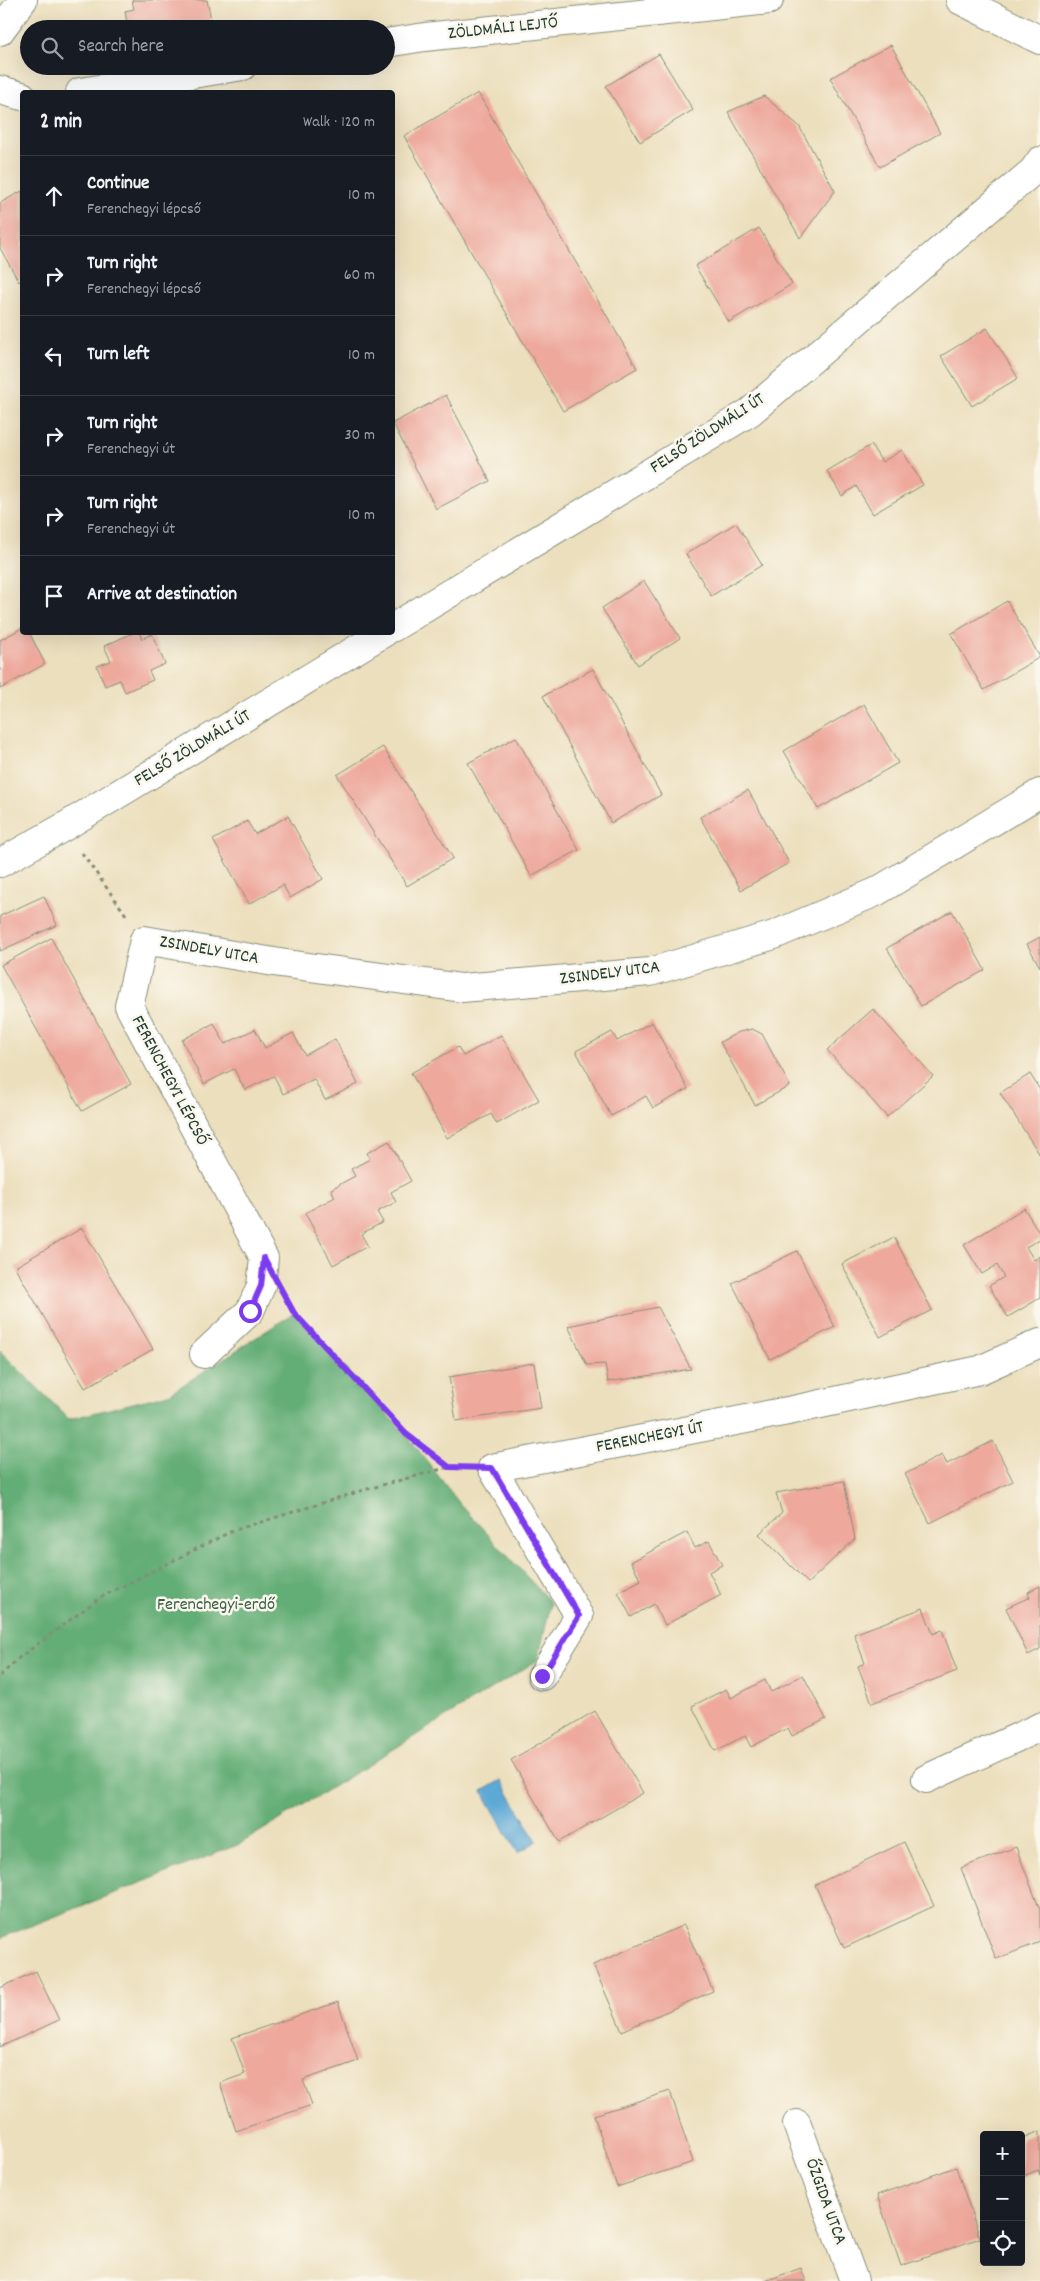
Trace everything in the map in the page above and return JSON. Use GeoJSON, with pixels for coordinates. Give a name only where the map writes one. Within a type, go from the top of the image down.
{"type":"FeatureCollection","features":[{"type":"Feature","properties":{"kind":"street"},"geometry":{"type":"LineString","coordinates":[[0,12],[15,0]]}},
{"type":"Feature","properties":{"kind":"street"},"geometry":{"type":"LineString","coordinates":[[0,31],[23,0]]}},
{"type":"Feature","properties":{"kind":"street","name":"ZÖLDMÁLI LEJTŐ"},"geometry":{"type":"LineString","coordinates":[[395,42],[769,0]]}},
{"type":"Feature","properties":{"kind":"street"},"geometry":{"type":"LineString","coordinates":[[960,0],[1040,40]]}},
{"type":"Feature","properties":{"kind":"street"},"geometry":{"type":"LineString","coordinates":[[93,90],[187,75]]}},
{"type":"Feature","properties":{"kind":"street"},"geometry":{"type":"LineString","coordinates":[[0,90],[20,96]]}},
{"type":"Feature","properties":{"kind":"street"},"geometry":{"type":"LineString","coordinates":[[0,100],[20,97]]}},
{"type":"Feature","properties":{"kind":"street","name":"FELSŐ ZÖLDMÁLI ÚT"},"geometry":{"type":"LineString","coordinates":[[395,626],[750,412],[1033,171],[1040,161]]}},
{"type":"Feature","properties":{"kind":"street","name":"FELSŐ ZÖLDMÁLI ÚT"},"geometry":{"type":"LineString","coordinates":[[0,863],[64,827],[380,635]]}},
{"type":"Feature","properties":{"kind":"street","name":"ZSINDELY UTCA"},"geometry":{"type":"LineString","coordinates":[[144,940],[280,963],[462,988],[650,972],[774,935],[876,892],[1040,793]]}},
{"type":"Feature","properties":{"kind":"street","name":"FERENCHEGYI LÉPCSŐ"},"geometry":{"type":"LineString","coordinates":[[144,940],[129,1006],[264,1258]]}},
{"type":"Feature","properties":{"kind":"street"},"geometry":{"type":"LineString","coordinates":[[204,1354],[250,1311],[261,1286],[264,1258]]}},
{"type":"Feature","properties":{"kind":"street","name":"FERENCHEGYI ÚT"},"geometry":{"type":"LineString","coordinates":[[492,1468],[793,1410],[980,1370],[1040,1343]]}},
{"type":"Feature","properties":{"kind":"street"},"geometry":{"type":"LineString","coordinates":[[492,1468],[579,1616],[542,1676]]}},
{"type":"Feature","properties":{"kind":"street"},"geometry":{"type":"LineString","coordinates":[[926,1778],[1040,1728]]}},
{"type":"Feature","properties":{"kind":"street","name":"ŐZGIDA UTCA"},"geometry":{"type":"LineString","coordinates":[[797,2124],[854,2281]]}},
{"type":"Feature","properties":{"kind":"path"},"geometry":{"type":"LineString","coordinates":[[64,827],[144,940]]}},
{"type":"Feature","properties":{"kind":"path"},"geometry":{"type":"LineString","coordinates":[[264,1258],[294,1313],[406,1434],[449,1467]]}},
{"type":"Feature","properties":{"kind":"path"},"geometry":{"type":"LineString","coordinates":[[0,1676],[20,1657],[101,1597],[232,1531],[364,1490],[449,1467],[492,1468]]}},
{"type":"Feature","properties":{"kind":"green space","name":"Ferenchegyi-erdő"},"geometry":{"type":"Polygon","coordinates":[[[294,1313],[406,1434],[460,1504],[551,1603],[538,1660],[240,1844],[0,1938],[0,1351],[69,1419],[169,1394],[294,1313]]]}},
{"type":"Feature","properties":{"kind":"water"},"geometry":{"type":"Polygon","coordinates":[[[501,1780],[537,1841],[518,1853],[482,1791],[501,1780]]]}},
{"type":"Feature","properties":{"kind":"building"},"geometry":{"type":"Polygon","coordinates":[[[132,0],[207,0],[211,20],[126,20],[125,11],[134,9],[132,0]]]}},
{"type":"Feature","properties":{"kind":"building"},"geometry":{"type":"Polygon","coordinates":[[[891,45],[940,133],[880,167],[830,78],[891,45]]]}},
{"type":"Feature","properties":{"kind":"building"},"geometry":{"type":"Polygon","coordinates":[[[659,54],[693,110],[640,142],[606,86],[659,54]]]}},
{"type":"Feature","properties":{"kind":"building"},"geometry":{"type":"Polygon","coordinates":[[[478,93],[637,368],[563,411],[404,136],[478,93]]]}},
{"type":"Feature","properties":{"kind":"building"},"geometry":{"type":"Polygon","coordinates":[[[764,96],[799,126],[835,191],[800,238],[728,112],[764,96]]]}},
{"type":"Feature","properties":{"kind":"building"},"geometry":{"type":"Polygon","coordinates":[[[20,192],[19,282],[0,248],[0,203],[20,192]]]}},
{"type":"Feature","properties":{"kind":"building"},"geometry":{"type":"Polygon","coordinates":[[[759,228],[792,284],[729,322],[695,266],[759,228]]]}},
{"type":"Feature","properties":{"kind":"building"},"geometry":{"type":"Polygon","coordinates":[[[987,328],[1018,378],[972,406],[941,356],[987,328]]]}},
{"type":"Feature","properties":{"kind":"building"},"geometry":{"type":"Polygon","coordinates":[[[446,395],[490,481],[436,509],[395,427],[395,422],[446,395]]]}},
{"type":"Feature","properties":{"kind":"building"},"geometry":{"type":"Polygon","coordinates":[[[871,445],[882,462],[902,450],[923,485],[873,514],[856,486],[842,496],[827,471],[871,445]]]}},
{"type":"Feature","properties":{"kind":"building"},"geometry":{"type":"Polygon","coordinates":[[[736,523],[762,565],[711,596],[686,554],[736,523]]]}},
{"type":"Feature","properties":{"kind":"building"},"geometry":{"type":"Polygon","coordinates":[[[644,581],[680,638],[638,665],[602,608],[644,581]]]}},
{"type":"Feature","properties":{"kind":"building"},"geometry":{"type":"Polygon","coordinates":[[[1007,601],[1040,657],[984,690],[951,634],[1007,601]]]}},
{"type":"Feature","properties":{"kind":"building"},"geometry":{"type":"Polygon","coordinates":[[[20,629],[20,635],[30,635],[45,664],[0,689],[0,640],[20,629]]]}},
{"type":"Feature","properties":{"kind":"building"},"geometry":{"type":"Polygon","coordinates":[[[128,635],[140,635],[142,639],[152,635],[165,664],[149,671],[153,680],[125,692],[120,680],[105,686],[97,666],[111,661],[104,646],[128,635]]]}},
{"type":"Feature","properties":{"kind":"building"},"geometry":{"type":"Polygon","coordinates":[[[593,669],[661,795],[611,823],[543,696],[593,669]]]}},
{"type":"Feature","properties":{"kind":"building"},"geometry":{"type":"Polygon","coordinates":[[[864,704],[898,763],[818,809],[784,751],[864,704]]]}},
{"type":"Feature","properties":{"kind":"building"},"geometry":{"type":"Polygon","coordinates":[[[516,737],[579,850],[531,876],[468,763],[516,737]]]}},
{"type":"Feature","properties":{"kind":"building"},"geometry":{"type":"Polygon","coordinates":[[[383,747],[453,858],[407,886],[337,775],[383,747]]]}},
{"type":"Feature","properties":{"kind":"building"},"geometry":{"type":"Polygon","coordinates":[[[748,790],[789,863],[741,890],[700,817],[748,790]]]}},
{"type":"Feature","properties":{"kind":"building"},"geometry":{"type":"Polygon","coordinates":[[[288,816],[323,879],[290,898],[283,885],[249,904],[213,840],[247,821],[255,834],[288,816]]]}},
{"type":"Feature","properties":{"kind":"building"},"geometry":{"type":"Polygon","coordinates":[[[44,896],[57,925],[0,951],[0,916],[44,896]]]}},
{"type":"Feature","properties":{"kind":"building"},"geometry":{"type":"Polygon","coordinates":[[[952,911],[985,970],[921,1006],[887,948],[952,911]]]}},
{"type":"Feature","properties":{"kind":"building"},"geometry":{"type":"Polygon","coordinates":[[[1040,937],[1040,967],[1027,944],[1040,937]]]}},
{"type":"Feature","properties":{"kind":"building"},"geometry":{"type":"Polygon","coordinates":[[[51,938],[131,1084],[82,1111],[1,965],[51,938]]]}},
{"type":"Feature","properties":{"kind":"building"},"geometry":{"type":"Polygon","coordinates":[[[873,1009],[933,1076],[887,1117],[827,1050],[873,1009]]]}},
{"type":"Feature","properties":{"kind":"building"},"geometry":{"type":"Polygon","coordinates":[[[652,1022],[688,1089],[653,1108],[646,1096],[611,1116],[576,1051],[612,1032],[617,1041],[652,1022]]]}},
{"type":"Feature","properties":{"kind":"building"},"geometry":{"type":"Polygon","coordinates":[[[214,1023],[225,1044],[255,1029],[265,1048],[293,1033],[305,1055],[335,1039],[358,1084],[325,1100],[314,1079],[283,1094],[274,1076],[245,1090],[234,1069],[204,1084],[182,1040],[214,1023]]]}},
{"type":"Feature","properties":{"kind":"building"},"geometry":{"type":"Polygon","coordinates":[[[752,1029],[762,1034],[790,1086],[755,1105],[720,1042],[739,1032],[752,1029]]]}},
{"type":"Feature","properties":{"kind":"building"},"geometry":{"type":"Polygon","coordinates":[[[501,1035],[539,1100],[497,1124],[491,1114],[447,1138],[411,1073],[458,1047],[463,1056],[501,1035]]]}},
{"type":"Feature","properties":{"kind":"building"},"geometry":{"type":"Polygon","coordinates":[[[1030,1074],[1040,1090],[1040,1155],[1000,1093],[1030,1074]]]}},
{"type":"Feature","properties":{"kind":"building"},"geometry":{"type":"Polygon","coordinates":[[[389,1141],[411,1181],[391,1192],[396,1202],[377,1212],[383,1222],[361,1234],[368,1246],[333,1265],[305,1213],[335,1197],[331,1189],[355,1176],[351,1169],[370,1159],[367,1153],[389,1141]]]}},
{"type":"Feature","properties":{"kind":"building"},"geometry":{"type":"Polygon","coordinates":[[[1024,1208],[1040,1234],[1040,1239],[1026,1247],[1034,1260],[1040,1256],[1040,1298],[1008,1317],[989,1286],[1004,1277],[997,1265],[982,1274],[964,1245],[1024,1208]]]}},
{"type":"Feature","properties":{"kind":"building"},"geometry":{"type":"Polygon","coordinates":[[[82,1228],[153,1349],[85,1388],[15,1267],[82,1228]]]}},
{"type":"Feature","properties":{"kind":"building"},"geometry":{"type":"Polygon","coordinates":[[[894,1237],[932,1310],[880,1337],[842,1264],[894,1237]]]}},
{"type":"Feature","properties":{"kind":"building"},"geometry":{"type":"Polygon","coordinates":[[[797,1251],[835,1327],[770,1359],[732,1283],[797,1251]]]}},
{"type":"Feature","properties":{"kind":"building"},"geometry":{"type":"Polygon","coordinates":[[[658,1307],[691,1369],[608,1382],[605,1364],[587,1365],[568,1326],[658,1307]]]}},
{"type":"Feature","properties":{"kind":"building"},"geometry":{"type":"Polygon","coordinates":[[[534,1363],[541,1408],[456,1421],[449,1377],[534,1363]]]}},
{"type":"Feature","properties":{"kind":"building"},"geometry":{"type":"Polygon","coordinates":[[[993,1441],[1013,1481],[930,1523],[905,1474],[942,1455],[947,1464],[993,1441]]]}},
{"type":"Feature","properties":{"kind":"building"},"geometry":{"type":"Polygon","coordinates":[[[844,1481],[855,1539],[808,1583],[759,1534],[782,1513],[776,1493],[844,1481]]]}},
{"type":"Feature","properties":{"kind":"building"},"geometry":{"type":"Polygon","coordinates":[[[687,1532],[695,1548],[709,1541],[722,1565],[709,1572],[721,1595],[665,1625],[654,1604],[631,1617],[618,1592],[641,1580],[631,1562],[687,1532]]]}},
{"type":"Feature","properties":{"kind":"building"},"geometry":{"type":"Polygon","coordinates":[[[1040,1586],[1040,1649],[1028,1655],[1006,1608],[1030,1597],[1028,1592],[1040,1586]]]}},
{"type":"Feature","properties":{"kind":"building"},"geometry":{"type":"Polygon","coordinates":[[[923,1608],[933,1634],[942,1630],[957,1671],[872,1703],[858,1666],[865,1663],[854,1634],[923,1608]]]}},
{"type":"Feature","properties":{"kind":"building"},"geometry":{"type":"Polygon","coordinates":[[[803,1675],[826,1719],[792,1736],[788,1728],[751,1747],[745,1736],[715,1751],[692,1706],[726,1689],[731,1698],[765,1680],[771,1692],[803,1675]]]}},
{"type":"Feature","properties":{"kind":"building"},"geometry":{"type":"Polygon","coordinates":[[[595,1711],[643,1793],[559,1842],[511,1760],[595,1711]]]}},
{"type":"Feature","properties":{"kind":"building"},"geometry":{"type":"Polygon","coordinates":[[[904,1842],[934,1906],[844,1948],[815,1885],[904,1842]]]}},
{"type":"Feature","properties":{"kind":"building"},"geometry":{"type":"Polygon","coordinates":[[[1016,1847],[1040,1910],[1040,1942],[996,1959],[961,1868],[1016,1847]]]}},
{"type":"Feature","properties":{"kind":"building"},"geometry":{"type":"Polygon","coordinates":[[[684,1925],[713,1991],[622,2031],[593,1965],[684,1925]]]}},
{"type":"Feature","properties":{"kind":"building"},"geometry":{"type":"Polygon","coordinates":[[[36,1971],[59,2020],[0,2047],[0,1988],[36,1971]]]}},
{"type":"Feature","properties":{"kind":"building"},"geometry":{"type":"Polygon","coordinates":[[[338,2002],[358,2061],[303,2080],[312,2105],[236,2131],[220,2083],[245,2074],[232,2038],[338,2002]]]}},
{"type":"Feature","properties":{"kind":"building"},"geometry":{"type":"Polygon","coordinates":[[[670,2091],[693,2162],[617,2187],[594,2115],[670,2091]]]}},
{"type":"Feature","properties":{"kind":"building"},"geometry":{"type":"Polygon","coordinates":[[[1040,2131],[1040,2175],[1038,2170],[1025,2175],[1025,2137],[1040,2131]]]}},
{"type":"Feature","properties":{"kind":"building"},"geometry":{"type":"Polygon","coordinates":[[[956,2167],[980,2238],[901,2266],[877,2195],[956,2167]]]}},
{"type":"Feature","properties":{"kind":"building"},"geometry":{"type":"Polygon","coordinates":[[[801,2268],[806,2281],[765,2281],[801,2268]]]}},
{"type":"Feature","properties":{"kind":"route"},"geometry":{"type":"LineString","coordinates":[[250,1311],[261,1286],[264,1258],[294,1313],[406,1434],[449,1467],[492,1468],[579,1616],[542,1676]]}}]}
